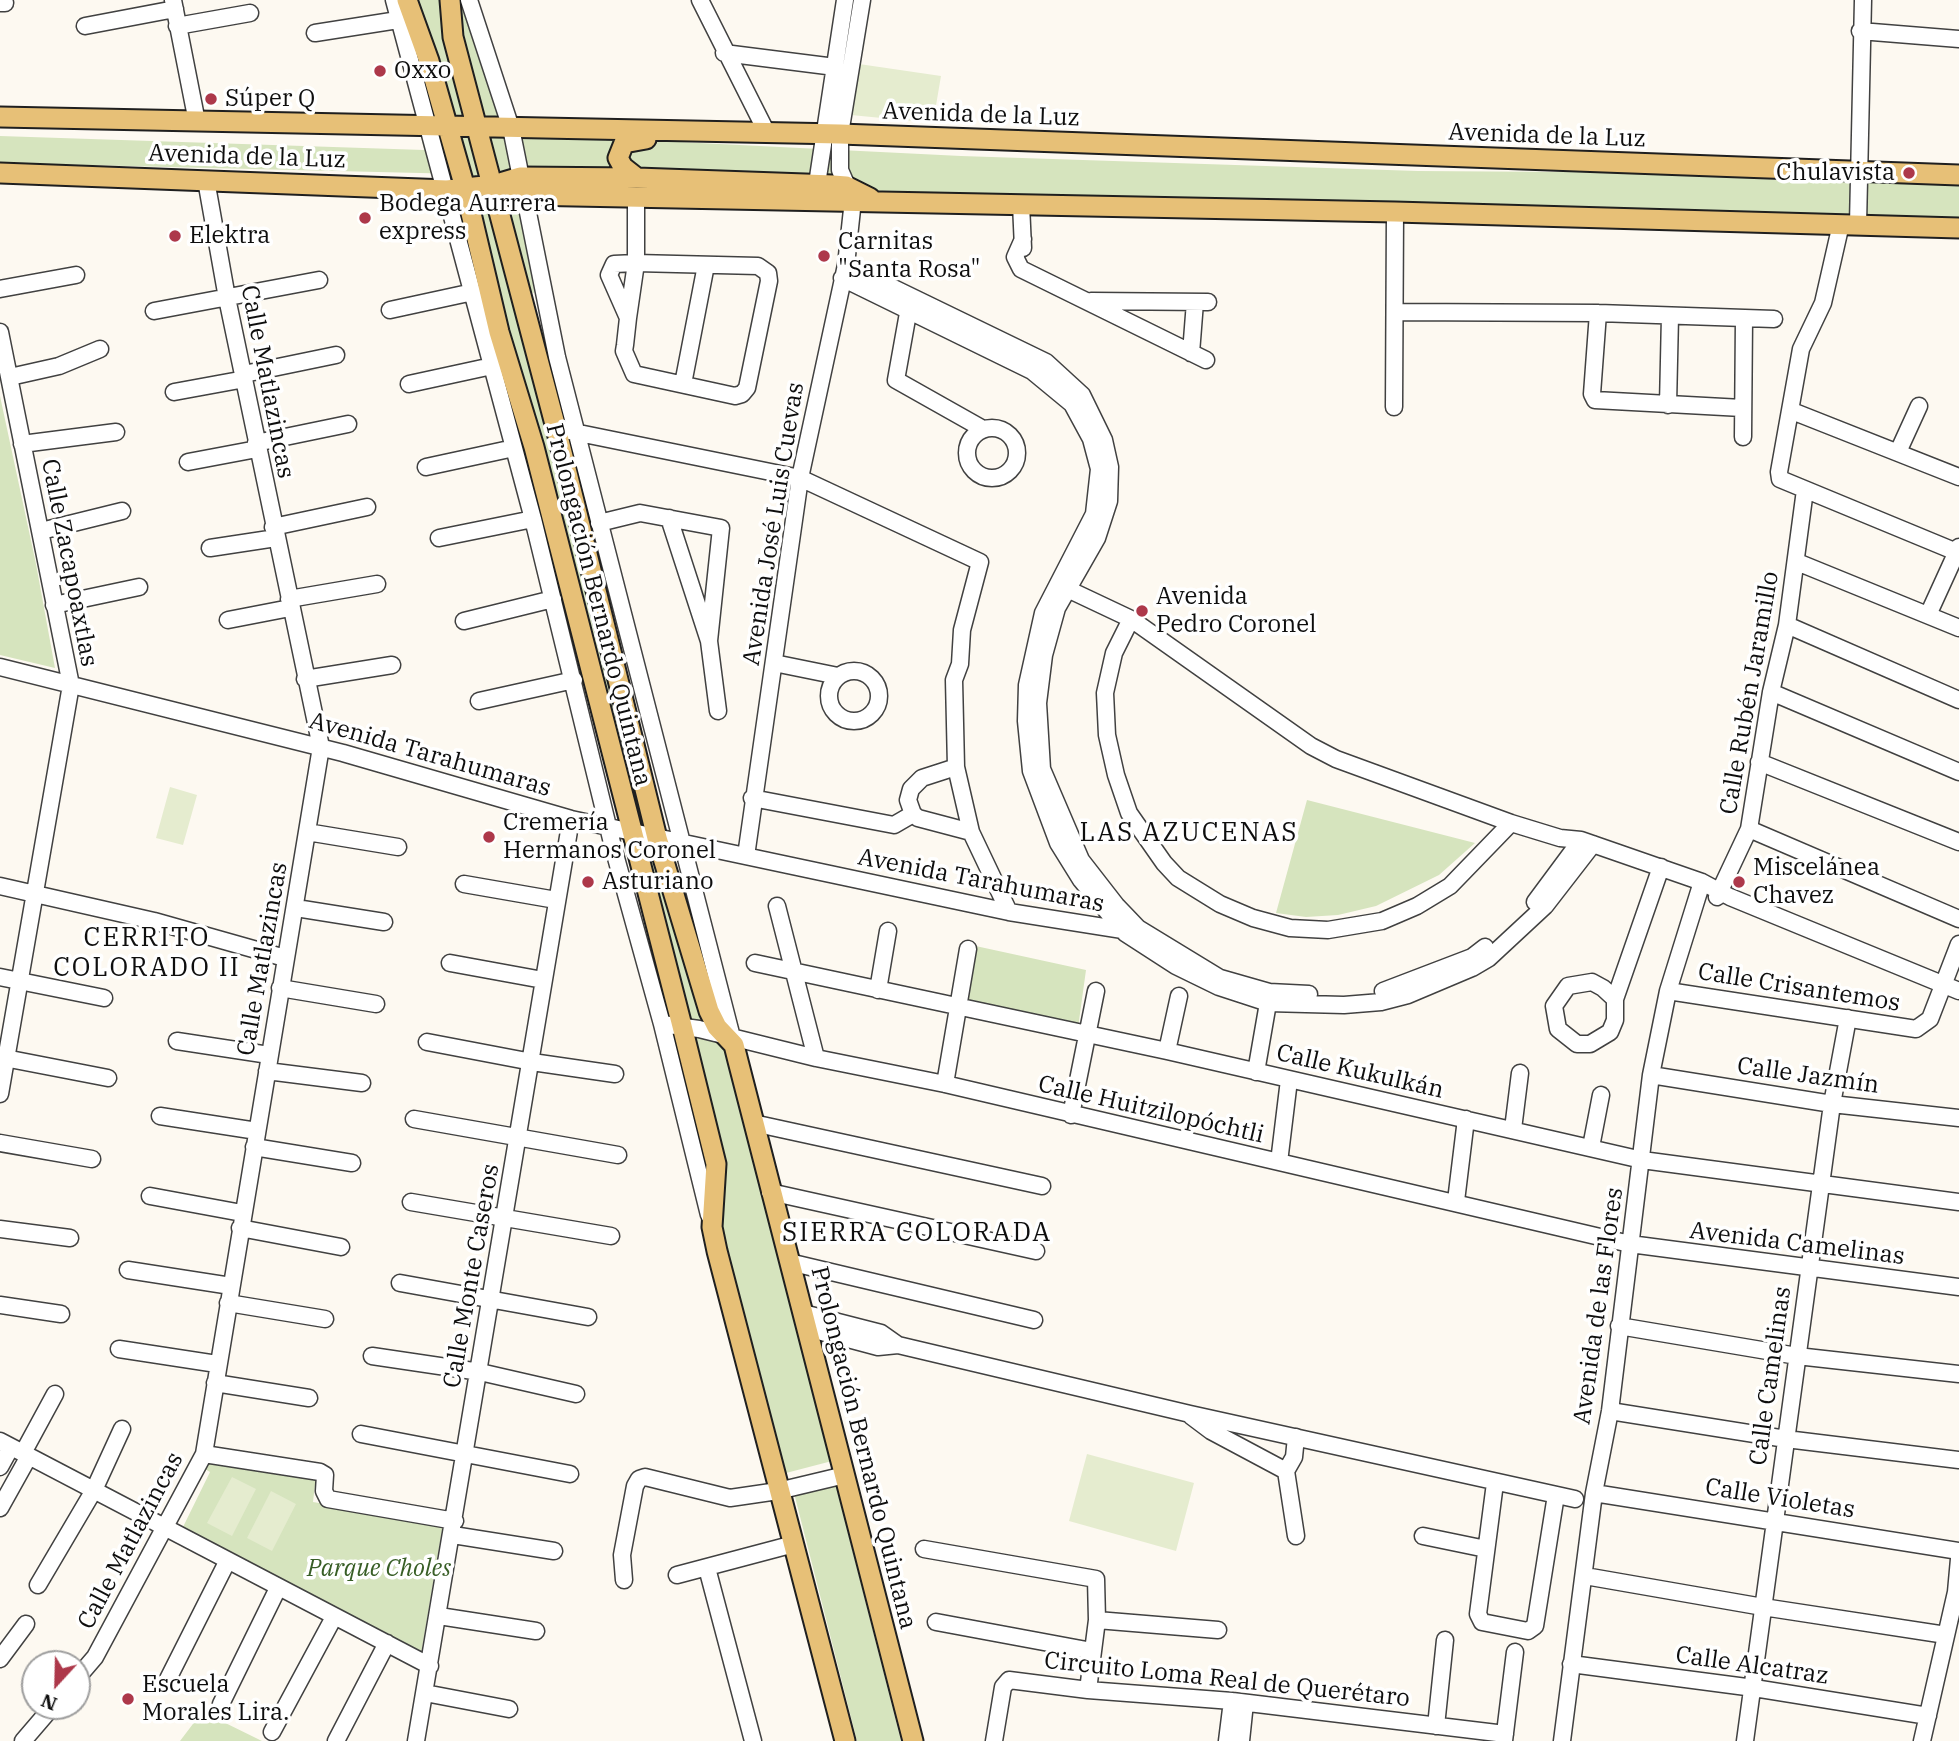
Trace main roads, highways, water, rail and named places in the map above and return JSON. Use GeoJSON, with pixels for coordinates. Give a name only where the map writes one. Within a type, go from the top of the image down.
{"type":"FeatureCollection","features":[{"type":"Feature","properties":{"kind":"main road","name":"Prolongación Bernardo Quintana"},"geometry":{"type":"LineString","coordinates":[[407,0],[456,189],[537,461],[631,833],[672,1025],[716,1164],[712,1227],[778,1491],[845,1741]]}},
{"type":"Feature","properties":{"kind":"main road","name":"Prolongación Bernardo Quintana"},"geometry":{"type":"LineString","coordinates":[[450,0],[453,37],[493,186],[566,430],[657,838],[709,1011],[730,1039],[913,1741]]}},
{"type":"Feature","properties":{"kind":"main road","name":"Avenida de la Luz"},"geometry":{"type":"LineString","coordinates":[[0,117],[832,134],[1959,175]]}},
{"type":"Feature","properties":{"kind":"main road"},"geometry":{"type":"LineString","coordinates":[[637,188],[618,158],[621,148],[630,140],[713,140],[737,132]]}},
{"type":"Feature","properties":{"kind":"main road","name":"Avenida de la Luz"},"geometry":{"type":"LineString","coordinates":[[0,173],[456,189],[522,186],[850,193]]}},
{"type":"Feature","properties":{"kind":"main road","name":"Avenida de la Luz"},"geometry":{"type":"LineString","coordinates":[[637,188],[817,184],[874,200],[1959,228]]}},
{"type":"Feature","properties":{"kind":"place","name":"Oxxo"},"geometry":{"type":"Point","coordinates":[380,71]}},
{"type":"Feature","properties":{"kind":"place","name":"Súper Q"},"geometry":{"type":"Point","coordinates":[211,99]}},
{"type":"Feature","properties":{"kind":"place","name":"Chulavista"},"geometry":{"type":"Point","coordinates":[1909,173]}},
{"type":"Feature","properties":{"kind":"place","name":"Bodega Aurrera express"},"geometry":{"type":"Point","coordinates":[365,218]}},
{"type":"Feature","properties":{"kind":"place","name":"Elektra"},"geometry":{"type":"Point","coordinates":[175,236]}},
{"type":"Feature","properties":{"kind":"place","name":"Carnitas \"Santa Rosa\""},"geometry":{"type":"Point","coordinates":[824,256]}},
{"type":"Feature","properties":{"kind":"place","name":"Avenida Pedro Coronel"},"geometry":{"type":"Point","coordinates":[1142,611]}},
{"type":"Feature","properties":{"kind":"place","name":"Cremería Hermanos Coronel"},"geometry":{"type":"Point","coordinates":[489,837]}},
{"type":"Feature","properties":{"kind":"place","name":"Asturiano"},"geometry":{"type":"Point","coordinates":[588,882]}},
{"type":"Feature","properties":{"kind":"place","name":"Miscelánea Chavez"},"geometry":{"type":"Point","coordinates":[1739,882]}},
{"type":"Feature","properties":{"kind":"place","name":"Escuela Morales Lira."},"geometry":{"type":"Point","coordinates":[128,1699]}},
{"type":"Feature","properties":{"kind":"district","name":"LAS AZUCENAS"},"geometry":{"type":"Point","coordinates":[1189,833]}},
{"type":"Feature","properties":{"kind":"district","name":"CERRITO COLORADO II"},"geometry":{"type":"Point","coordinates":[147,953]}},
{"type":"Feature","properties":{"kind":"district","name":"SIERRA COLORADA"},"geometry":{"type":"Point","coordinates":[917,1233]}},
{"type":"Feature","properties":{"kind":"park label","name":"Parque Choles"},"geometry":{"type":"Point","coordinates":[379,1569]}}]}
